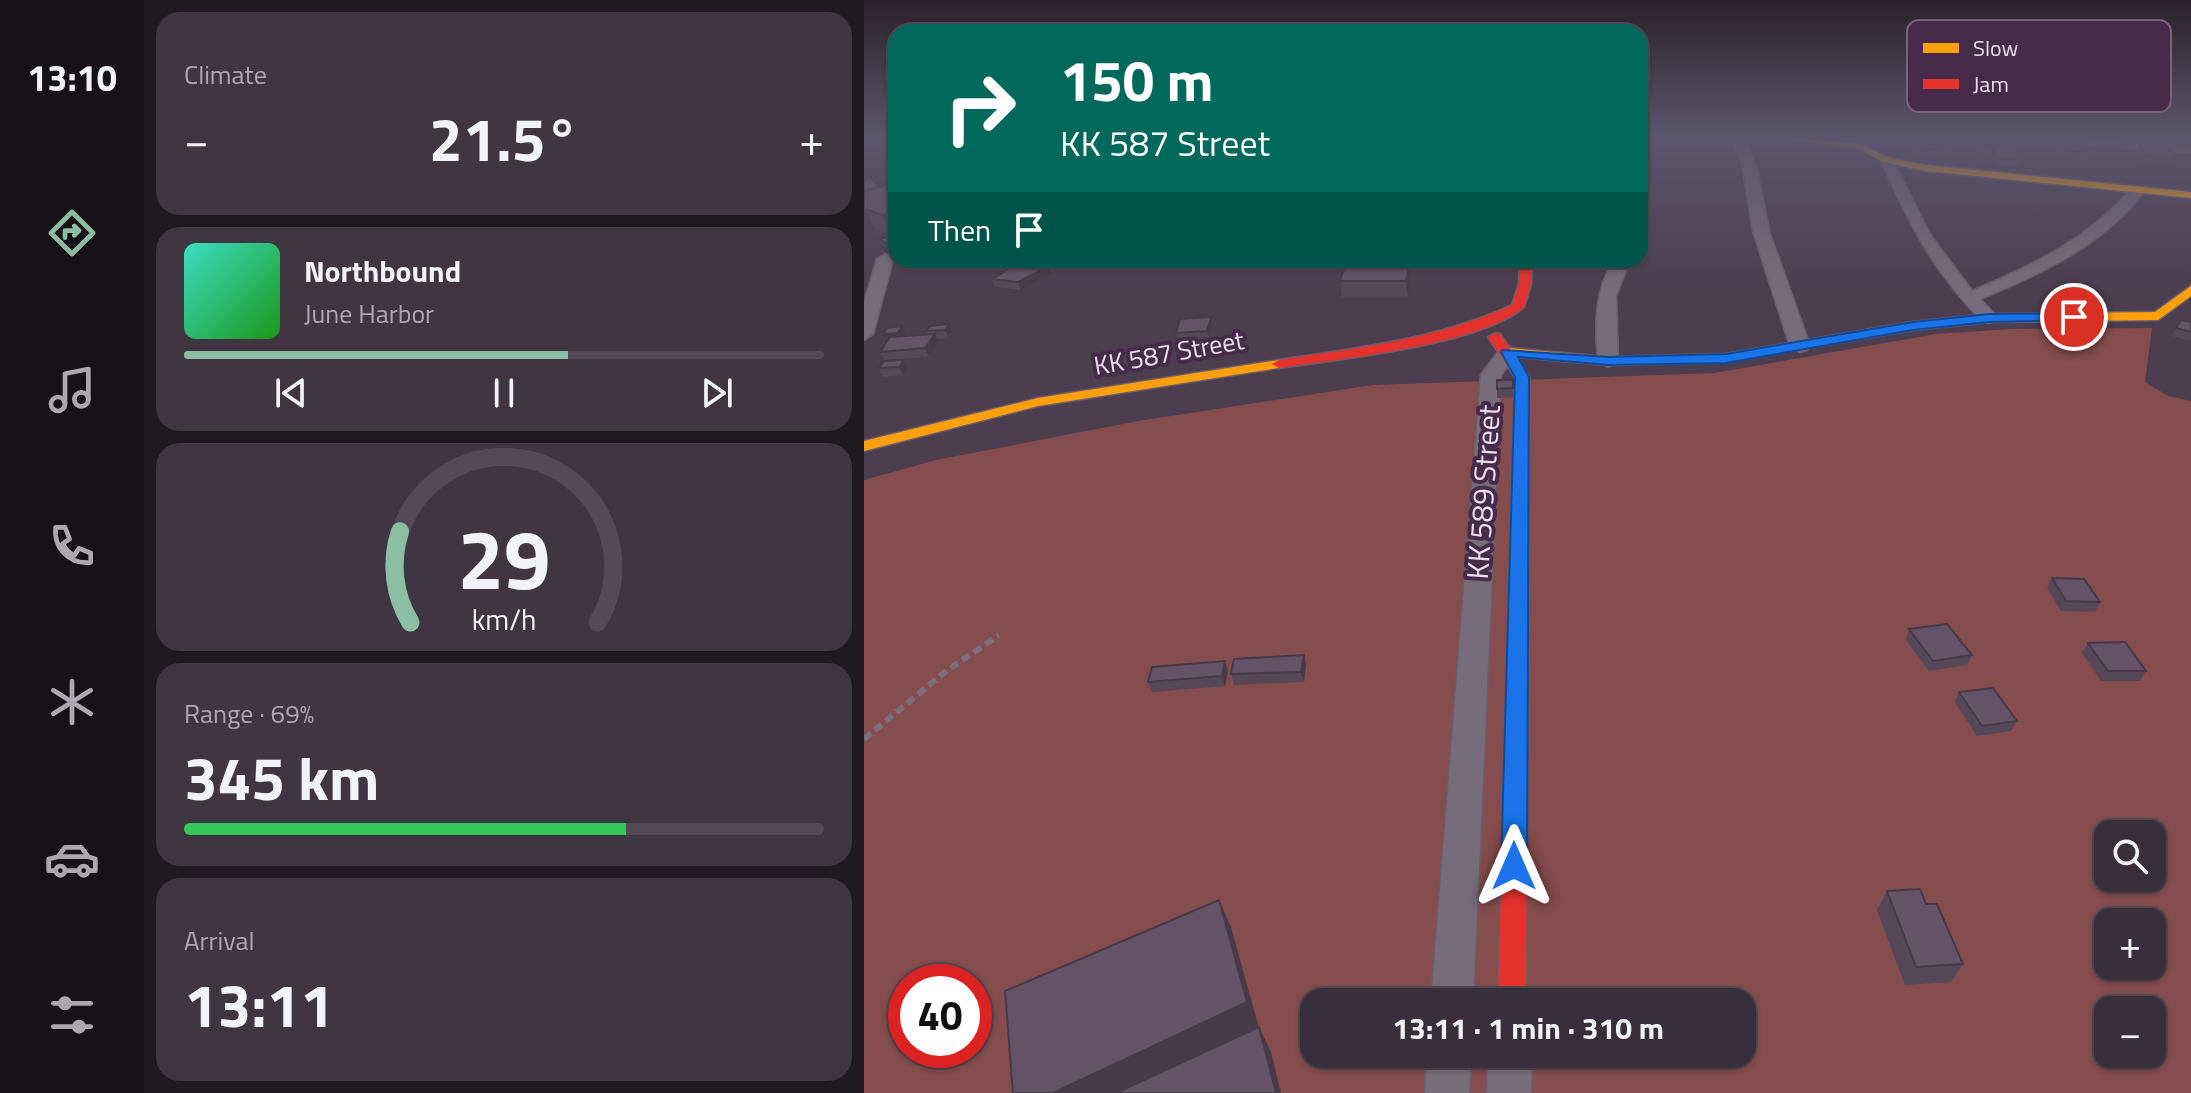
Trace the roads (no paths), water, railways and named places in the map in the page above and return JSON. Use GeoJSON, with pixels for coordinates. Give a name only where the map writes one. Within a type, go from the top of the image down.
{"type":"FeatureCollection","features":[{"type":"Feature","properties":{"kind":"street"},"geometry":{"type":"LineString","coordinates":[[1754,189],[1761,231],[1800,346]]}},
{"type":"Feature","properties":{"kind":"street"},"geometry":{"type":"LineString","coordinates":[[1901,189],[1921,233],[1947,273],[1989,318]]}},
{"type":"Feature","properties":{"kind":"street"},"geometry":{"type":"LineString","coordinates":[[1969,298],[2044,267],[2093,235],[2139,189]]}},
{"type":"Feature","properties":{"kind":"street"},"geometry":{"type":"LineString","coordinates":[[2139,189],[2191,195]]}},
{"type":"Feature","properties":{"kind":"street"},"geometry":{"type":"LineString","coordinates":[[864,334],[885,259]]}},
{"type":"Feature","properties":{"kind":"street","name":"KK 587 Street"},"geometry":{"type":"LineString","coordinates":[[864,446],[1038,402],[1421,341],[1485,324],[1518,307],[1525,284],[1526,268]]}},
{"type":"Feature","properties":{"kind":"street"},"geometry":{"type":"LineString","coordinates":[[1608,361],[1605,326],[1609,279],[1617,268]]}},
{"type":"Feature","properties":{"kind":"street"},"geometry":{"type":"LineString","coordinates":[[1485,324],[1508,352],[1608,361],[1726,358],[1913,326],[1989,318],[2158,316],[2191,290]]}},
{"type":"Feature","properties":{"kind":"street","name":"KK 589 Street"},"geometry":{"type":"LineString","coordinates":[[1453,988],[1491,375],[1508,352],[1522,377],[1512,988]]}},
{"type":"Feature","properties":{"kind":"street"},"geometry":{"type":"LineString","coordinates":[[1447,1093],[1448,1068]]}},
{"type":"Feature","properties":{"kind":"street"},"geometry":{"type":"LineString","coordinates":[[1509,1093],[1510,1068]]}}]}
